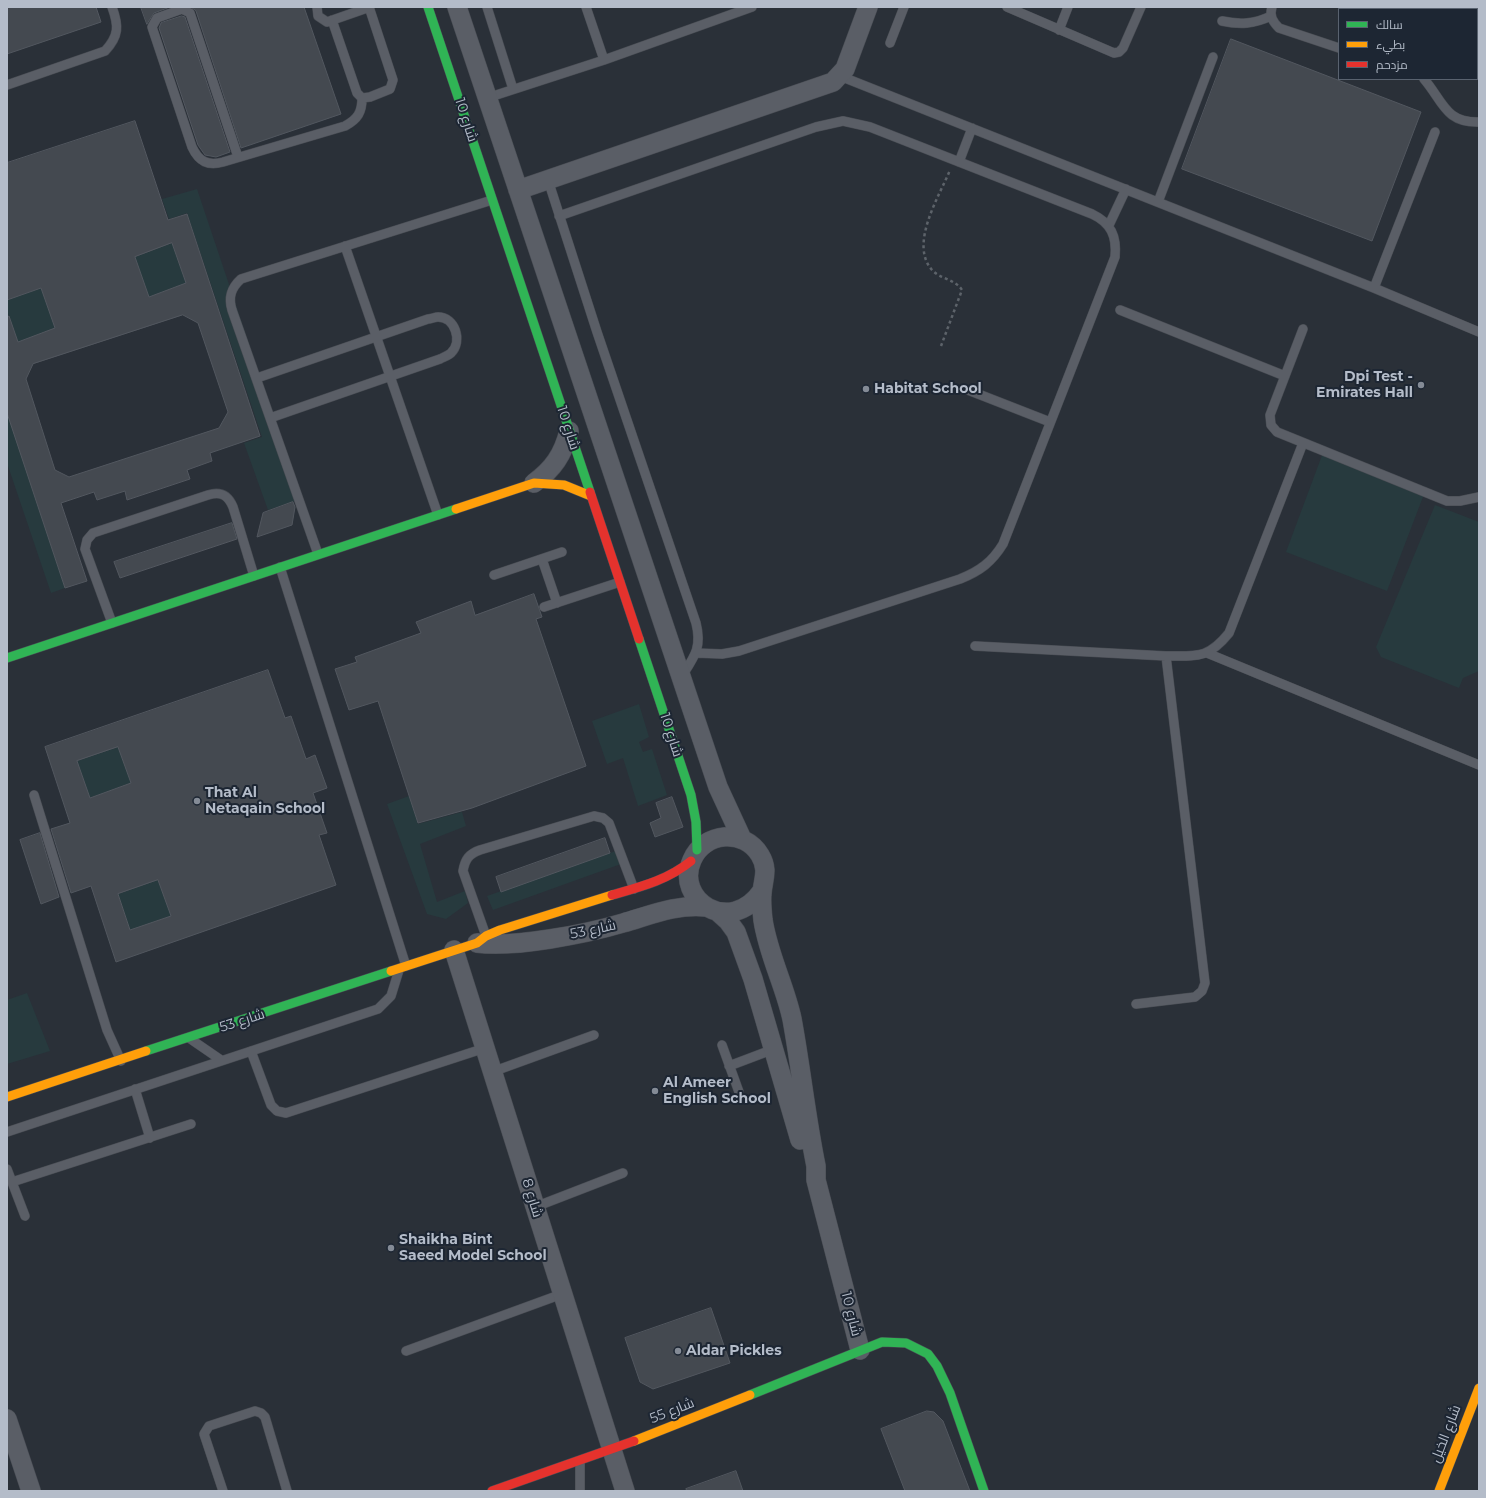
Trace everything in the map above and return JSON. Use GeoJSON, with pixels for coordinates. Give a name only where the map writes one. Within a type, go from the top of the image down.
{"type":"FeatureCollection","features":[{"type":"Feature","properties":{"kind":"street","name":"شارع 10"},"geometry":{"type":"LineString","coordinates":[[428,7],[691,795],[697,820],[694,856]]}},
{"type":"Feature","properties":{"kind":"street","name":"شارع 10"},"geometry":{"type":"LineString","coordinates":[[457,7],[718,787],[742,839]]}},
{"type":"Feature","properties":{"kind":"street"},"geometry":{"type":"LineString","coordinates":[[518,190],[825,86],[840,76],[845,69],[868,7]]}},
{"type":"Feature","properties":{"kind":"street"},"geometry":{"type":"LineString","coordinates":[[534,484],[547,474],[558,462],[565,447],[569,431]]}},
{"type":"Feature","properties":{"kind":"street"},"geometry":{"type":"LineString","coordinates":[[7,658],[280,566],[534,484],[549,482],[564,484],[591,496]]}},
{"type":"Feature","properties":{"kind":"street"},"geometry":{"type":"LineString","coordinates":[[730,836],[742,839],[752,845],[760,855],[765,867],[765,879],[762,891],[754,902],[744,910],[731,913],[712,909],[697,898],[691,886],[689,874],[694,856],[706,842],[718,837],[730,836]]}},
{"type":"Feature","properties":{"kind":"street","name":"شارع 53"},"geometry":{"type":"LineString","coordinates":[[7,1097],[454,950],[500,930],[667,878],[694,856]]}},
{"type":"Feature","properties":{"kind":"street","name":"شارع 10"},"geometry":{"type":"LineString","coordinates":[[762,891],[762,911],[765,931],[788,1002],[816,1166],[816,1180]]}},
{"type":"Feature","properties":{"kind":"street","name":"شارع 53"},"geometry":{"type":"LineString","coordinates":[[482,939],[493,944],[529,941],[609,927],[678,906],[712,909]]}},
{"type":"Feature","properties":{"kind":"street","name":"شارع 10"},"geometry":{"type":"LineString","coordinates":[[712,909],[728,921],[736,932],[753,979],[807,1161],[816,1180],[860,1350],[882,1342],[906,1343],[928,1354],[944,1379],[984,1491]]}},
{"type":"Feature","properties":{"kind":"street","name":"شارع 8"},"geometry":{"type":"LineString","coordinates":[[454,950],[625,1491]]}},
{"type":"Feature","properties":{"kind":"street"},"geometry":{"type":"LineString","coordinates":[[775,1052],[781,1058],[787,1058],[793,1055],[796,1050]]}},
{"type":"Feature","properties":{"kind":"street","name":"شارع 55"},"geometry":{"type":"LineString","coordinates":[[492,1491],[611,1450],[860,1350]]}},
{"type":"Feature","properties":{"kind":"street","name":"شارع الخيل"},"geometry":{"type":"LineString","coordinates":[[1439,1491],[1479,1388]]}},
{"type":"Feature","properties":{"kind":"street"},"geometry":{"type":"LineString","coordinates":[[7,1419],[31,1491]]}},
{"type":"Feature","properties":{"kind":"lane"},"geometry":{"type":"LineString","coordinates":[[7,85],[105,51],[113,41],[117,29],[112,7]]}},
{"type":"Feature","properties":{"kind":"lane"},"geometry":{"type":"LineString","coordinates":[[317,7],[318,16],[322,20],[332,20],[369,7],[393,80],[390,89],[370,97],[362,98],[357,94],[332,20]]}},
{"type":"Feature","properties":{"kind":"lane"},"geometry":{"type":"LineString","coordinates":[[487,7],[513,89]]}},
{"type":"Feature","properties":{"kind":"lane"},"geometry":{"type":"LineString","coordinates":[[586,7],[604,60]]}},
{"type":"Feature","properties":{"kind":"lane"},"geometry":{"type":"LineString","coordinates":[[487,98],[604,60],[752,7]]}},
{"type":"Feature","properties":{"kind":"lane"},"geometry":{"type":"LineString","coordinates":[[890,43],[904,7]]}},
{"type":"Feature","properties":{"kind":"lane"},"geometry":{"type":"LineString","coordinates":[[1007,7],[1114,52],[1119,52],[1123,48],[1141,7]]}},
{"type":"Feature","properties":{"kind":"lane"},"geometry":{"type":"LineString","coordinates":[[1059,30],[1068,7]]}},
{"type":"Feature","properties":{"kind":"lane"},"geometry":{"type":"LineString","coordinates":[[238,157],[190,13],[182,9],[157,18],[152,27],[196,156],[204,162],[213,164],[238,157],[345,126],[353,122],[359,116],[362,108],[362,98]]}},
{"type":"Feature","properties":{"kind":"lane"},"geometry":{"type":"LineString","coordinates":[[1222,21],[1247,24],[1271,12],[1274,23],[1279,28],[1338,48]]}},
{"type":"Feature","properties":{"kind":"lane"},"geometry":{"type":"LineString","coordinates":[[1158,202],[1213,57]]}},
{"type":"Feature","properties":{"kind":"lane"},"geometry":{"type":"LineString","coordinates":[[840,76],[1374,288],[1479,332]]}},
{"type":"Feature","properties":{"kind":"lane"},"geometry":{"type":"LineString","coordinates":[[1425,80],[1446,110],[1453,116],[1468,122],[1479,122],[1479,114]]}},
{"type":"Feature","properties":{"kind":"lane"},"geometry":{"type":"LineString","coordinates":[[559,216],[829,123],[857,123],[1092,214],[1101,218],[1109,225],[1114,235],[1116,246],[1115,257],[1003,544],[996,556],[986,566],[960,579],[739,651],[722,654],[696,653]]}},
{"type":"Feature","properties":{"kind":"lane"},"geometry":{"type":"LineString","coordinates":[[956,161],[972,128]]}},
{"type":"Feature","properties":{"kind":"lane"},"geometry":{"type":"LineString","coordinates":[[1374,288],[1435,132]]}},
{"type":"Feature","properties":{"kind":"lane"},"geometry":{"type":"LineString","coordinates":[[548,180],[597,332],[696,623],[699,643],[696,653],[681,677]]}},
{"type":"Feature","properties":{"kind":"lane"},"geometry":{"type":"LineString","coordinates":[[1109,225],[1126,189]]}},
{"type":"Feature","properties":{"kind":"lane"},"geometry":{"type":"LineString","coordinates":[[318,554],[230,302],[230,293],[234,285],[241,279],[492,200]]}},
{"type":"Feature","properties":{"kind":"lane"},"geometry":{"type":"LineString","coordinates":[[345,246],[438,515]]}},
{"type":"Feature","properties":{"kind":"lane"},"geometry":{"type":"LineString","coordinates":[[1120,310],[1284,376]]}},
{"type":"Feature","properties":{"kind":"lane"},"geometry":{"type":"LineString","coordinates":[[257,378],[439,317],[450,322],[456,331],[457,343],[451,353],[270,418]]}},
{"type":"Feature","properties":{"kind":"lane"},"geometry":{"type":"LineString","coordinates":[[1303,329],[1270,415],[1271,425],[1277,432],[1447,501],[1460,501],[1479,497]]}},
{"type":"Feature","properties":{"kind":"lane"},"geometry":{"type":"LineString","coordinates":[[968,390],[1050,422]]}},
{"type":"Feature","properties":{"kind":"lane"},"geometry":{"type":"LineString","coordinates":[[975,646],[1166,656],[1193,656],[1207,653],[1218,646],[1229,633],[1303,443]]}},
{"type":"Feature","properties":{"kind":"lane"},"geometry":{"type":"LineString","coordinates":[[112,623],[85,549],[87,540],[93,533],[208,495],[216,493],[224,494],[230,499],[233,507],[254,576]]}},
{"type":"Feature","properties":{"kind":"lane"},"geometry":{"type":"LineString","coordinates":[[494,575],[562,552]]}},
{"type":"Feature","properties":{"kind":"lane"},"geometry":{"type":"LineString","coordinates":[[542,559],[557,603]]}},
{"type":"Feature","properties":{"kind":"lane"},"geometry":{"type":"LineString","coordinates":[[7,1132],[378,1009],[391,996],[402,967],[280,566]]}},
{"type":"Feature","properties":{"kind":"lane"},"geometry":{"type":"LineString","coordinates":[[544,607],[620,582]]}},
{"type":"Feature","properties":{"kind":"lane"},"geometry":{"type":"LineString","coordinates":[[1207,653],[1479,765]]}},
{"type":"Feature","properties":{"kind":"lane"},"geometry":{"type":"LineString","coordinates":[[1136,1004],[1194,997],[1202,991],[1205,983],[1166,656]]}},
{"type":"Feature","properties":{"kind":"lane"},"geometry":{"type":"LineString","coordinates":[[34,795],[107,1030],[121,1060]]}},
{"type":"Feature","properties":{"kind":"lane"},"geometry":{"type":"LineString","coordinates":[[482,939],[463,871],[464,861],[471,854],[480,850],[594,816],[603,818],[609,823],[634,889]]}},
{"type":"Feature","properties":{"kind":"lane"},"geometry":{"type":"LineString","coordinates":[[492,1072],[594,1035]]}},
{"type":"Feature","properties":{"kind":"lane"},"geometry":{"type":"LineString","coordinates":[[189,1038],[221,1060]]}},
{"type":"Feature","properties":{"kind":"lane"},"geometry":{"type":"LineString","coordinates":[[722,1045],[739,1092]]}},
{"type":"Feature","properties":{"kind":"lane"},"geometry":{"type":"LineString","coordinates":[[251,1050],[271,1105],[277,1111],[286,1113],[485,1048]]}},
{"type":"Feature","properties":{"kind":"lane"},"geometry":{"type":"LineString","coordinates":[[729,1066],[775,1052]]}},
{"type":"Feature","properties":{"kind":"lane"},"geometry":{"type":"LineString","coordinates":[[135,1089],[150,1138]]}},
{"type":"Feature","properties":{"kind":"lane"},"geometry":{"type":"LineString","coordinates":[[12,1182],[191,1124]]}},
{"type":"Feature","properties":{"kind":"lane"},"geometry":{"type":"LineString","coordinates":[[7,1169],[25,1216]]}},
{"type":"Feature","properties":{"kind":"lane"},"geometry":{"type":"LineString","coordinates":[[535,1207],[623,1173]]}},
{"type":"Feature","properties":{"kind":"lane"},"geometry":{"type":"LineString","coordinates":[[406,1351],[562,1294]]}},
{"type":"Feature","properties":{"kind":"lane"},"geometry":{"type":"LineString","coordinates":[[223,1491],[204,1434],[205,1429],[209,1426],[255,1411],[261,1413],[265,1417],[286,1491]]}},
{"type":"Feature","properties":{"kind":"lane"},"geometry":{"type":"LineString","coordinates":[[580,1461],[580,1491]]}},
{"type":"Feature","properties":{"kind":"path"},"geometry":{"type":"LineString","coordinates":[[941,346],[962,290],[958,285],[934,272],[925,262],[923,234],[956,161]]}},
{"type":"Feature","properties":{"kind":"green space"},"geometry":{"type":"Polygon","coordinates":[[[197,189],[301,499],[268,510],[244,443],[262,437],[187,213],[169,219],[162,199],[197,189]]]}},
{"type":"Feature","properties":{"kind":"green space"},"geometry":{"type":"Polygon","coordinates":[[[172,243],[186,283],[149,297],[135,257],[172,243]]]}},
{"type":"Feature","properties":{"kind":"green space"},"geometry":{"type":"Polygon","coordinates":[[[41,288],[55,328],[18,342],[7,311],[7,300],[41,288]]]}},
{"type":"Feature","properties":{"kind":"green space"},"geometry":{"type":"Polygon","coordinates":[[[7,410],[65,588],[51,593],[7,463],[7,410]]]}},
{"type":"Feature","properties":{"kind":"green space"},"geometry":{"type":"Polygon","coordinates":[[[1324,450],[1426,489],[1387,591],[1286,552],[1324,450]]]}},
{"type":"Feature","properties":{"kind":"green space"},"geometry":{"type":"Polygon","coordinates":[[[1435,505],[1479,522],[1479,671],[1463,678],[1459,688],[1381,657],[1376,647],[1435,505]]]}},
{"type":"Feature","properties":{"kind":"green space"},"geometry":{"type":"Polygon","coordinates":[[[639,704],[649,737],[639,742],[643,752],[652,749],[667,795],[638,806],[623,758],[607,764],[592,721],[639,704]]]}},
{"type":"Feature","properties":{"kind":"green space"},"geometry":{"type":"Polygon","coordinates":[[[118,747],[131,783],[90,798],[77,761],[118,747]]]}},
{"type":"Feature","properties":{"kind":"green space"},"geometry":{"type":"Polygon","coordinates":[[[409,796],[418,824],[462,812],[466,826],[420,844],[437,902],[465,891],[468,903],[446,919],[427,914],[387,804],[409,796]]]}},
{"type":"Feature","properties":{"kind":"green space"},"geometry":{"type":"Polygon","coordinates":[[[616,851],[621,864],[493,910],[487,896],[616,851]]]}},
{"type":"Feature","properties":{"kind":"green space"},"geometry":{"type":"Polygon","coordinates":[[[158,880],[171,916],[130,930],[118,894],[158,880]]]}},
{"type":"Feature","properties":{"kind":"green space"},"geometry":{"type":"Polygon","coordinates":[[[27,993],[50,1051],[7,1064],[7,1000],[27,993]]]}},
{"type":"Feature","properties":{"kind":"building"},"geometry":{"type":"Polygon","coordinates":[[[7,7],[96,7],[101,22],[7,54],[7,7]]]}},
{"type":"Feature","properties":{"kind":"building"},"geometry":{"type":"Polygon","coordinates":[[[141,7],[170,7],[154,13],[147,24],[141,7]]]}},
{"type":"Feature","properties":{"kind":"building"},"geometry":{"type":"Polygon","coordinates":[[[191,7],[304,7],[341,114],[241,148],[196,11],[191,7]]]}},
{"type":"Feature","properties":{"kind":"building"},"geometry":{"type":"Polygon","coordinates":[[[182,16],[185,17],[230,152],[216,157],[205,155],[198,145],[159,28],[161,23],[182,16]]]}},
{"type":"Feature","properties":{"kind":"building"},"geometry":{"type":"Polygon","coordinates":[[[1231,39],[1421,112],[1372,241],[1182,169],[1231,39]]]}},
{"type":"Feature","properties":{"kind":"building"},"geometry":{"type":"Polygon","coordinates":[[[135,121],[168,220],[187,214],[260,436],[210,453],[212,461],[187,470],[190,479],[127,500],[125,491],[97,500],[94,492],[61,503],[87,581],[65,588],[7,413],[7,317],[9,316],[18,342],[55,328],[41,288],[7,300],[7,163],[135,121]],[[172,243],[135,257],[149,297],[186,283],[172,243]],[[183,315],[33,364],[26,379],[55,470],[69,477],[219,428],[228,412],[198,323],[183,315]]]}},
{"type":"Feature","properties":{"kind":"building"},"geometry":{"type":"Polygon","coordinates":[[[293,502],[295,507],[292,525],[257,537],[263,513],[293,502]]]}},
{"type":"Feature","properties":{"kind":"building"},"geometry":{"type":"Polygon","coordinates":[[[232,523],[237,539],[120,578],[114,562],[232,523]]]}},
{"type":"Feature","properties":{"kind":"building"},"geometry":{"type":"Polygon","coordinates":[[[534,594],[542,617],[536,619],[586,766],[472,808],[418,823],[378,701],[349,710],[335,669],[357,662],[355,657],[421,633],[416,622],[471,601],[475,615],[534,594]]]}},
{"type":"Feature","properties":{"kind":"building"},"geometry":{"type":"Polygon","coordinates":[[[268,670],[285,718],[291,716],[306,759],[315,755],[327,788],[313,793],[327,833],[319,835],[336,885],[116,962],[91,886],[71,893],[51,829],[70,823],[45,747],[268,670]],[[118,747],[77,761],[90,798],[131,783],[118,747]],[[158,880],[118,894],[130,930],[171,916],[158,880]]]}},
{"type":"Feature","properties":{"kind":"building"},"geometry":{"type":"Polygon","coordinates":[[[672,797],[683,827],[655,837],[650,823],[661,818],[656,803],[672,797]]]}},
{"type":"Feature","properties":{"kind":"building"},"geometry":{"type":"Polygon","coordinates":[[[40,833],[59,897],[41,904],[20,840],[40,833]]]}},
{"type":"Feature","properties":{"kind":"building"},"geometry":{"type":"Polygon","coordinates":[[[605,838],[610,853],[501,892],[496,877],[605,838]]]}},
{"type":"Feature","properties":{"kind":"building","name":"Aldar Pickles"},"geometry":{"type":"Polygon","coordinates":[[[711,1308],[730,1363],[653,1389],[640,1382],[625,1338],[711,1308]]]}},
{"type":"Feature","properties":{"kind":"building"},"geometry":{"type":"Polygon","coordinates":[[[927,1411],[934,1412],[943,1421],[970,1491],[905,1491],[881,1429],[927,1411]]]}},
{"type":"Feature","properties":{"kind":"building"},"geometry":{"type":"Polygon","coordinates":[[[736,1471],[743,1491],[687,1491],[686,1489],[736,1471]]]}},
{"type":"Feature","properties":{"kind":"traffic: fast"},"geometry":{"type":"LineString","coordinates":[[428,7],[590,492]]}},
{"type":"Feature","properties":{"kind":"traffic: fast"},"geometry":{"type":"LineString","coordinates":[[7,658],[456,509]]}},
{"type":"Feature","properties":{"kind":"traffic: fast"},"geometry":{"type":"LineString","coordinates":[[639,639],[691,795],[696,822],[697,850]]}},
{"type":"Feature","properties":{"kind":"traffic: fast"},"geometry":{"type":"LineString","coordinates":[[146,1051],[391,971]]}},
{"type":"Feature","properties":{"kind":"traffic: fast"},"geometry":{"type":"LineString","coordinates":[[750,1395],[882,1342],[906,1343],[928,1354],[937,1366],[950,1393],[984,1491]]}},
{"type":"Feature","properties":{"kind":"traffic: slow"},"geometry":{"type":"LineString","coordinates":[[456,509],[534,483],[564,485],[591,496]]}},
{"type":"Feature","properties":{"kind":"traffic: slow"},"geometry":{"type":"LineString","coordinates":[[391,971],[477,943],[486,936],[500,930],[612,895]]}},
{"type":"Feature","properties":{"kind":"traffic: slow"},"geometry":{"type":"LineString","coordinates":[[7,1097],[146,1051]]}},
{"type":"Feature","properties":{"kind":"traffic: slow"},"geometry":{"type":"LineString","coordinates":[[1439,1491],[1479,1388]]}},
{"type":"Feature","properties":{"kind":"traffic: slow"},"geometry":{"type":"LineString","coordinates":[[634,1441],[750,1395]]}},
{"type":"Feature","properties":{"kind":"traffic: jam"},"geometry":{"type":"LineString","coordinates":[[590,492],[639,639]]}},
{"type":"Feature","properties":{"kind":"traffic: jam"},"geometry":{"type":"LineString","coordinates":[[612,895],[643,886],[663,878],[682,868],[691,861]]}},
{"type":"Feature","properties":{"kind":"traffic: jam"},"geometry":{"type":"LineString","coordinates":[[492,1491],[634,1441]]}},
{"type":"Feature","properties":{"kind":"place","name":"Dpi Test - Emirates Hall"},"geometry":{"type":"Point","coordinates":[1421,385]}},
{"type":"Feature","properties":{"kind":"place","name":"Habitat School"},"geometry":{"type":"Point","coordinates":[866,389]}},
{"type":"Feature","properties":{"kind":"place","name":"That Al Netaqain School"},"geometry":{"type":"Point","coordinates":[197,801]}},
{"type":"Feature","properties":{"kind":"place","name":"Al Ameer English School"},"geometry":{"type":"Point","coordinates":[655,1091]}},
{"type":"Feature","properties":{"kind":"place","name":"Shaikha Bint Saeed Model School"},"geometry":{"type":"Point","coordinates":[391,1248]}},
{"type":"Feature","properties":{"kind":"place","name":"Aldar Pickles"},"geometry":{"type":"Point","coordinates":[678,1351]}}]}
